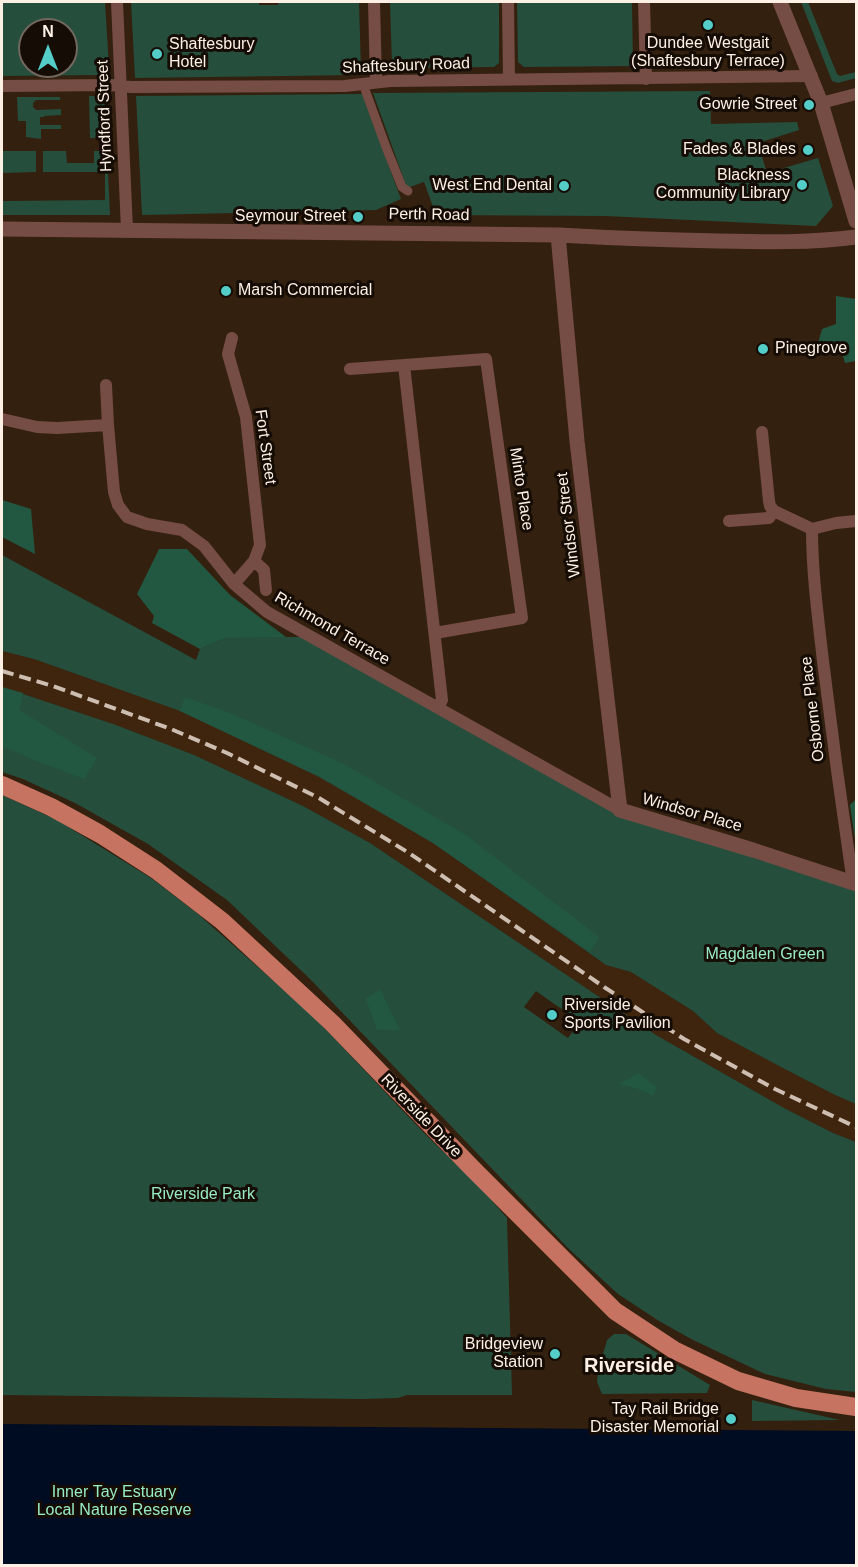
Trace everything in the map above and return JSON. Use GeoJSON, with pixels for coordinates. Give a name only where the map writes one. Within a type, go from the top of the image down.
{"type":"FeatureCollection","features":[{"type":"Feature","properties":{"kind":"main road","name":"Riverside Drive"},"geometry":{"type":"LineString","coordinates":[[2,784],[100,834],[156,870],[222,921],[332,1023],[615,1311],[674,1350],[738,1381],[796,1398],[856,1407]]}},
{"type":"Feature","properties":{"kind":"street","name":"Hyndford Street"},"geometry":{"type":"LineString","coordinates":[[117,2],[127,230]]}},
{"type":"Feature","properties":{"kind":"street"},"geometry":{"type":"LineString","coordinates":[[374,2],[376,82]]}},
{"type":"Feature","properties":{"kind":"street"},"geometry":{"type":"LineString","coordinates":[[508,2],[509,80]]}},
{"type":"Feature","properties":{"kind":"street"},"geometry":{"type":"LineString","coordinates":[[645,2],[646,78]]}},
{"type":"Feature","properties":{"kind":"street"},"geometry":{"type":"LineString","coordinates":[[780,2],[812,76],[856,221]]}},
{"type":"Feature","properties":{"kind":"street","name":"Shaftesbury Road"},"geometry":{"type":"LineString","coordinates":[[2,86],[345,86],[390,81],[812,76]]}},
{"type":"Feature","properties":{"kind":"street"},"geometry":{"type":"LineString","coordinates":[[363,84],[402,187],[408,191]]}},
{"type":"Feature","properties":{"kind":"street"},"geometry":{"type":"LineString","coordinates":[[821,103],[856,94]]}},
{"type":"Feature","properties":{"kind":"street","name":"Perth Road"},"geometry":{"type":"LineString","coordinates":[[2,229],[558,235],[632,239],[795,242],[856,237]]}},
{"type":"Feature","properties":{"kind":"street","name":"Windsor Street"},"geometry":{"type":"LineString","coordinates":[[558,235],[577,441],[620,810]]}},
{"type":"Feature","properties":{"kind":"street","name":"Fort Street"},"geometry":{"type":"LineString","coordinates":[[232,338],[228,354],[246,417],[260,545],[254,561]]}},
{"type":"Feature","properties":{"kind":"street","name":"Minto Place"},"geometry":{"type":"LineString","coordinates":[[350,369],[486,359],[522,618],[435,633]]}},
{"type":"Feature","properties":{"kind":"street"},"geometry":{"type":"LineString","coordinates":[[404,365],[442,700],[438,708]]}},
{"type":"Feature","properties":{"kind":"street","name":"Richmond Terrace"},"geometry":{"type":"LineString","coordinates":[[106,385],[114,492],[118,505],[127,517],[147,524],[182,530],[204,546],[234,584],[267,612],[620,810]]}},
{"type":"Feature","properties":{"kind":"street"},"geometry":{"type":"LineString","coordinates":[[2,419],[37,427],[108,425]]}},
{"type":"Feature","properties":{"kind":"street"},"geometry":{"type":"LineString","coordinates":[[762,432],[769,501],[774,512],[812,529],[856,521]]}},
{"type":"Feature","properties":{"kind":"street"},"geometry":{"type":"LineString","coordinates":[[729,521],[769,518],[774,512]]}},
{"type":"Feature","properties":{"kind":"street","name":"Osborne Place"},"geometry":{"type":"LineString","coordinates":[[812,529],[812,552],[835,758],[855,884]]}},
{"type":"Feature","properties":{"kind":"street"},"geometry":{"type":"LineString","coordinates":[[234,584],[254,561],[264,570],[266,590]]}},
{"type":"Feature","properties":{"kind":"street","name":"Windsor Place"},"geometry":{"type":"LineString","coordinates":[[620,810],[855,884]]}},
{"type":"Feature","properties":{"kind":"shaded area"},"geometry":{"type":"Polygon","coordinates":[[[2,651],[34,659],[180,711],[319,776],[433,843],[606,965],[631,972],[693,1011],[717,1033],[856,1104],[856,1142],[784,1108],[656,1035],[370,843],[303,806],[194,755],[116,725],[2,687],[2,651]]]}},
{"type":"Feature","properties":{"kind":"green space"},"geometry":{"type":"Polygon","coordinates":[[[2,2],[105,2],[109,67],[105,73],[78,75],[78,18],[18,18],[18,76],[2,76],[2,2]]]}},
{"type":"Feature","properties":{"kind":"green space"},"geometry":{"type":"Polygon","coordinates":[[[131,2],[259,2],[259,5],[278,5],[279,2],[359,2],[361,70],[358,75],[135,78],[131,2]]]}},
{"type":"Feature","properties":{"kind":"green space"},"geometry":{"type":"Polygon","coordinates":[[[390,2],[499,2],[499,63],[494,67],[396,68],[392,64],[390,2]]]}},
{"type":"Feature","properties":{"kind":"green space"},"geometry":{"type":"Polygon","coordinates":[[[517,2],[632,2],[633,66],[524,67],[518,62],[517,2]]]}},
{"type":"Feature","properties":{"kind":"green space"},"geometry":{"type":"Polygon","coordinates":[[[801,2],[808,2],[837,74],[840,76],[856,72],[856,78],[838,83],[832,81],[801,2]]]}},
{"type":"Feature","properties":{"kind":"green space"},"geometry":{"type":"Polygon","coordinates":[[[710,91],[711,124],[797,122],[799,130],[758,143],[767,173],[818,158],[833,206],[816,226],[606,216],[436,215],[424,182],[407,188],[373,93],[710,91]]]}},
{"type":"Feature","properties":{"kind":"green space"},"geometry":{"type":"Polygon","coordinates":[[[362,94],[401,199],[376,210],[142,215],[136,96],[362,94]]]}},
{"type":"Feature","properties":{"kind":"green space"},"geometry":{"type":"Polygon","coordinates":[[[89,96],[105,96],[106,138],[90,138],[89,96]]]}},
{"type":"Feature","properties":{"kind":"green space"},"geometry":{"type":"Polygon","coordinates":[[[17,97],[60,97],[60,100],[36,100],[33,107],[36,110],[61,109],[61,115],[40,117],[40,125],[61,125],[61,129],[41,129],[41,139],[26,137],[26,121],[18,121],[17,97]]]}},
{"type":"Feature","properties":{"kind":"green space"},"geometry":{"type":"Polygon","coordinates":[[[2,151],[36,151],[36,172],[2,173],[2,151]]]}},
{"type":"Feature","properties":{"kind":"green space"},"geometry":{"type":"Polygon","coordinates":[[[43,151],[66,151],[67,163],[94,163],[94,151],[107,151],[110,215],[2,215],[2,201],[105,200],[105,172],[43,172],[43,151]]]}},
{"type":"Feature","properties":{"kind":"green space"},"geometry":{"type":"Polygon","coordinates":[[[836,296],[856,299],[856,361],[845,363],[840,346],[817,347],[822,329],[836,324],[836,296]]]}},
{"type":"Feature","properties":{"kind":"green space"},"geometry":{"type":"Polygon","coordinates":[[[2,500],[31,509],[35,554],[2,537],[2,500]]]}},
{"type":"Feature","properties":{"kind":"green space"},"geometry":{"type":"Polygon","coordinates":[[[159,549],[187,549],[230,595],[286,637],[226,638],[200,649],[152,623],[154,616],[137,594],[159,549]]]}},
{"type":"Feature","properties":{"kind":"green space","name":"Magdalen Green"},"geometry":{"type":"Polygon","coordinates":[[[2,555],[196,660],[200,649],[228,637],[305,637],[616,812],[856,891],[856,1104],[717,1033],[693,1011],[631,972],[606,965],[433,843],[319,777],[180,711],[34,659],[2,651],[2,555]]]}},
{"type":"Feature","properties":{"kind":"green space"},"geometry":{"type":"Polygon","coordinates":[[[2,687],[116,725],[194,755],[303,806],[370,843],[656,1035],[784,1108],[856,1142],[856,1392],[826,1389],[765,1374],[693,1340],[618,1294],[569,1249],[309,978],[227,900],[148,844],[75,803],[2,772],[2,687]],[[536,991],[524,1007],[568,1038],[580,1022],[536,991]]]}},
{"type":"Feature","properties":{"kind":"green space"},"geometry":{"type":"Polygon","coordinates":[[[2,687],[23,693],[19,710],[97,758],[84,779],[2,746],[2,687]]]}},
{"type":"Feature","properties":{"kind":"green space"},"geometry":{"type":"Polygon","coordinates":[[[185,697],[235,715],[344,764],[466,835],[599,937],[590,952],[433,843],[319,776],[180,711],[185,697]]]}},
{"type":"Feature","properties":{"kind":"green space","name":"Riverside Park"},"geometry":{"type":"Polygon","coordinates":[[[2,795],[57,820],[151,878],[198,914],[312,1015],[424,1133],[480,1187],[507,1218],[512,1395],[407,1395],[398,1398],[363,1399],[2,1395],[2,795]]]}},
{"type":"Feature","properties":{"kind":"green space"},"geometry":{"type":"Polygon","coordinates":[[[856,799],[856,846],[850,805],[856,799]]]}},
{"type":"Feature","properties":{"kind":"green space"},"geometry":{"type":"Polygon","coordinates":[[[380,989],[400,1030],[377,1030],[366,999],[380,989]]]}},
{"type":"Feature","properties":{"kind":"green space"},"geometry":{"type":"Polygon","coordinates":[[[638,1073],[657,1087],[653,1096],[639,1089],[619,1084],[638,1073]]]}},
{"type":"Feature","properties":{"kind":"green space"},"geometry":{"type":"Polygon","coordinates":[[[614,1334],[626,1334],[710,1385],[707,1393],[602,1394],[597,1382],[598,1372],[607,1340],[614,1334]]]}},
{"type":"Feature","properties":{"kind":"green space"},"geometry":{"type":"Polygon","coordinates":[[[752,1400],[840,1420],[752,1421],[752,1400]]]}},
{"type":"Feature","properties":{"kind":"water","name":"Inner Tay Estuary Local Nature Reserve"},"geometry":{"type":"Polygon","coordinates":[[[2,1424],[856,1431],[856,1565],[2,1565],[2,1424]]]}},
{"type":"Feature","properties":{"kind":"railway"},"geometry":{"type":"LineString","coordinates":[[2,671],[53,686],[171,729],[227,753],[319,798],[409,853],[684,1039],[775,1089],[856,1127]]}},
{"type":"Feature","properties":{"kind":"place","name":"Dundee Westgait (Shaftesbury Terrace)"},"geometry":{"type":"Point","coordinates":[708,25]}},
{"type":"Feature","properties":{"kind":"place","name":"Shaftesbury Hotel"},"geometry":{"type":"Point","coordinates":[157,54]}},
{"type":"Feature","properties":{"kind":"place","name":"Gowrie Street"},"geometry":{"type":"Point","coordinates":[809,105]}},
{"type":"Feature","properties":{"kind":"place","name":"Fades & Blades"},"geometry":{"type":"Point","coordinates":[808,150]}},
{"type":"Feature","properties":{"kind":"place","name":"Blackness Community Library"},"geometry":{"type":"Point","coordinates":[802,185]}},
{"type":"Feature","properties":{"kind":"place","name":"West End Dental"},"geometry":{"type":"Point","coordinates":[564,186]}},
{"type":"Feature","properties":{"kind":"place","name":"Seymour Street"},"geometry":{"type":"Point","coordinates":[358,217]}},
{"type":"Feature","properties":{"kind":"place","name":"Marsh Commercial"},"geometry":{"type":"Point","coordinates":[226,291]}},
{"type":"Feature","properties":{"kind":"place","name":"Pinegrove"},"geometry":{"type":"Point","coordinates":[763,349]}},
{"type":"Feature","properties":{"kind":"place","name":"Riverside Sports Pavilion"},"geometry":{"type":"Point","coordinates":[552,1015]}},
{"type":"Feature","properties":{"kind":"place","name":"Bridgeview Station"},"geometry":{"type":"Point","coordinates":[555,1354]}},
{"type":"Feature","properties":{"kind":"place","name":"Tay Rail Bridge Disaster Memorial"},"geometry":{"type":"Point","coordinates":[731,1419]}},
{"type":"Feature","properties":{"kind":"district","name":"Riverside"},"geometry":{"type":"Point","coordinates":[629,1366]}}]}
